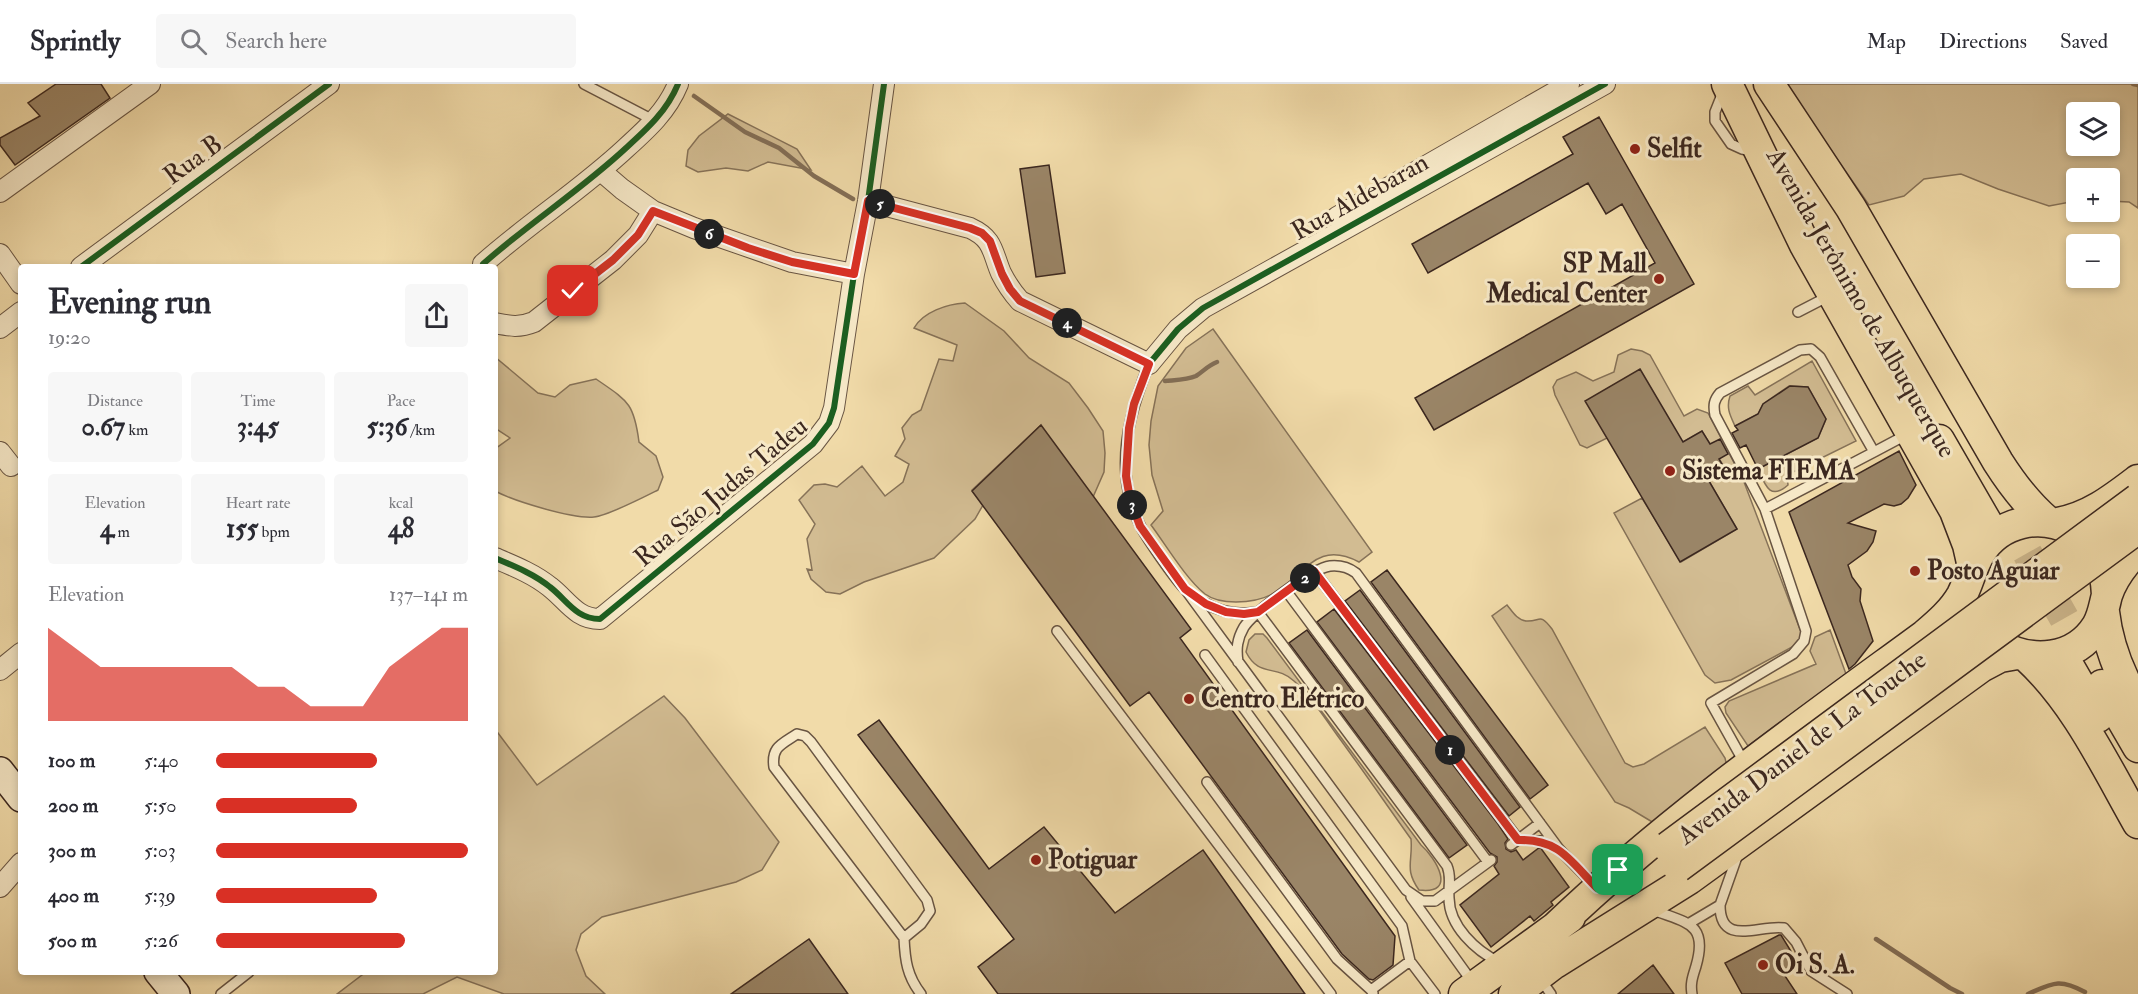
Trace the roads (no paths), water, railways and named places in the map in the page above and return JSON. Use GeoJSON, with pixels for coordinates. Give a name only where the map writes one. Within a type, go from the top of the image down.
{"type":"FeatureCollection","features":[{"type":"Feature","properties":{"kind":"main road"},"geometry":{"type":"LineString","coordinates":[[1727,84],[1805,245],[1955,511],[1968,545],[1972,571],[1970,595],[1975,614],[1985,631],[1999,645],[2021,655],[2051,680],[2073,711],[2138,823]]}},
{"type":"Feature","properties":{"kind":"main road","name":"Avenida Jerônimo de Albuquerque"},"geometry":{"type":"LineString","coordinates":[[1734,84],[1996,518],[1768,84]]}},
{"type":"Feature","properties":{"kind":"main road"},"geometry":{"type":"LineString","coordinates":[[1768,84],[1851,208],[2015,489],[2032,508],[2053,522],[2075,531],[2090,543],[2100,558],[2106,576],[2110,649],[2123,680],[2138,706]]}},
{"type":"Feature","properties":{"kind":"main road"},"geometry":{"type":"LineString","coordinates":[[1555,928],[1597,888],[1668,827],[1925,635],[1948,614],[1961,596],[1980,553],[1989,541],[2002,531],[2016,524],[2031,521],[2074,520],[2093,512],[2138,480]]}},
{"type":"Feature","properties":{"kind":"main road","name":"Avenida Daniel de La Touche"},"geometry":{"type":"LineString","coordinates":[[1514,994],[1548,977],[1673,857],[2138,499]]}},
{"type":"Feature","properties":{"kind":"main road","name":"Avenida Daniel de La Touche"},"geometry":{"type":"LineString","coordinates":[[1469,990],[1555,928],[1673,857],[2138,528]]}},
{"type":"Feature","properties":{"kind":"main road"},"geometry":{"type":"LineString","coordinates":[[1548,977],[1743,841],[1972,672],[2000,657],[2050,656],[2073,648],[2086,639],[2097,626],[2119,571],[2138,549]]}},
{"type":"Feature","properties":{"kind":"main road"},"geometry":{"type":"LineString","coordinates":[[2138,747],[2078,662],[2138,787]]}},
{"type":"Feature","properties":{"kind":"main road"},"geometry":{"type":"LineString","coordinates":[[0,771],[18,794]]}},
{"type":"Feature","properties":{"kind":"main road"},"geometry":{"type":"LineString","coordinates":[[160,975],[176,994]]}},
{"type":"Feature","properties":{"kind":"street"},"geometry":{"type":"LineString","coordinates":[[0,192],[150,84]]}},
{"type":"Feature","properties":{"kind":"street","name":"Rua B"},"geometry":{"type":"LineString","coordinates":[[85,264],[307,90],[329,84]]}},
{"type":"Feature","properties":{"kind":"street"},"geometry":{"type":"LineString","coordinates":[[484,264],[508,242],[601,171],[655,121],[678,84]]}},
{"type":"Feature","properties":{"kind":"street","name":"Rua São Judas Tadeu"},"geometry":{"type":"LineString","coordinates":[[498,559],[516,566],[550,587],[582,616],[600,619],[813,444],[824,432],[836,399],[854,274],[868,201],[884,84]]}},
{"type":"Feature","properties":{"kind":"street","name":"Rua Aldebaran"},"geometry":{"type":"LineString","coordinates":[[1149,364],[1165,331],[1195,300],[1569,84]]}},
{"type":"Feature","properties":{"kind":"street","name":"Rua Aldebaran"},"geometry":{"type":"LineString","coordinates":[[1149,364],[1178,329],[1203,308],[1605,84]]}},
{"type":"Feature","properties":{"kind":"street"},"geometry":{"type":"LineString","coordinates":[[601,171],[621,189],[653,211],[748,248],[792,262],[854,274]]}},
{"type":"Feature","properties":{"kind":"street"},"geometry":{"type":"LineString","coordinates":[[868,201],[982,233],[990,241],[1002,274],[1020,301],[1149,364]]}},
{"type":"Feature","properties":{"kind":"street"},"geometry":{"type":"LineString","coordinates":[[498,324],[523,327],[534,322],[613,260],[638,235],[653,211]]}},
{"type":"Feature","properties":{"kind":"street"},"geometry":{"type":"LineString","coordinates":[[0,254],[18,280]]}},
{"type":"Feature","properties":{"kind":"street"},"geometry":{"type":"LineString","coordinates":[[0,328],[18,314]]}},
{"type":"Feature","properties":{"kind":"street"},"geometry":{"type":"LineString","coordinates":[[0,670],[18,655]]}},
{"type":"Feature","properties":{"kind":"street"},"geometry":{"type":"LineString","coordinates":[[0,887],[18,867]]}},
{"type":"Feature","properties":{"kind":"lane"},"geometry":{"type":"LineString","coordinates":[[584,84],[655,121]]}},
{"type":"Feature","properties":{"kind":"lane"},"geometry":{"type":"LineString","coordinates":[[1798,312],[1833,294]]}},
{"type":"Feature","properties":{"kind":"lane"},"geometry":{"type":"LineString","coordinates":[[1747,767],[1711,703],[1793,654],[1804,641],[1806,631],[1765,509],[1715,415],[1713,406],[1715,399],[1720,393],[1800,350],[1811,350],[1820,357],[1874,452]]}},
{"type":"Feature","properties":{"kind":"lane"},"geometry":{"type":"LineString","coordinates":[[1149,364],[1134,404],[1129,428],[1126,476],[1130,499],[1140,526],[1406,890],[1469,990]]}},
{"type":"Feature","properties":{"kind":"lane"},"geometry":{"type":"LineString","coordinates":[[1765,509],[1912,432]]}},
{"type":"Feature","properties":{"kind":"lane"},"geometry":{"type":"LineString","coordinates":[[1238,662],[1236,654],[1239,638],[1248,622],[1258,612],[1314,571],[1337,566],[1351,569],[1559,849],[1597,888]]}},
{"type":"Feature","properties":{"kind":"lane"},"geometry":{"type":"LineString","coordinates":[[1314,571],[1515,842]]}},
{"type":"Feature","properties":{"kind":"lane"},"geometry":{"type":"LineString","coordinates":[[1185,589],[1206,604],[1226,612],[1244,614],[1258,612]]}},
{"type":"Feature","properties":{"kind":"lane"},"geometry":{"type":"LineString","coordinates":[[1287,592],[1489,861],[1438,900],[1429,902],[1418,899],[1406,890]]}},
{"type":"Feature","properties":{"kind":"lane"},"geometry":{"type":"LineString","coordinates":[[1258,612],[1447,866],[1451,877],[1449,900],[1454,919],[1475,948],[1504,964]]}},
{"type":"Feature","properties":{"kind":"lane"},"geometry":{"type":"LineString","coordinates":[[1057,632],[1331,994]]}},
{"type":"Feature","properties":{"kind":"lane"},"geometry":{"type":"LineString","coordinates":[[1205,656],[1402,926],[1410,961],[1435,994]]}},
{"type":"Feature","properties":{"kind":"lane"},"geometry":{"type":"LineString","coordinates":[[904,938],[926,918],[930,911],[927,900],[812,742],[805,736],[797,734],[775,751],[774,767],[904,938],[905,961],[909,976],[921,994]]}},
{"type":"Feature","properties":{"kind":"lane"},"geometry":{"type":"LineString","coordinates":[[1207,782],[1337,959],[1372,992],[1410,961]]}},
{"type":"Feature","properties":{"kind":"lane"},"geometry":{"type":"LineString","coordinates":[[1515,842],[1540,823]]}},
{"type":"Feature","properties":{"kind":"lane"},"geometry":{"type":"LineString","coordinates":[[1743,841],[1720,905],[1723,923],[1732,930],[1747,932],[1769,927],[1784,928],[1796,942],[1811,971],[1847,994]]}},
{"type":"Feature","properties":{"kind":"lane"},"geometry":{"type":"LineString","coordinates":[[1515,842],[1544,842],[1559,849]]}},
{"type":"Feature","properties":{"kind":"lane"},"geometry":{"type":"LineString","coordinates":[[1688,924],[1720,905]]}},
{"type":"Feature","properties":{"kind":"lane"},"geometry":{"type":"LineString","coordinates":[[1646,907],[1693,926],[1698,934],[1701,948],[1691,980],[1692,994]]}},
{"type":"Feature","properties":{"kind":"lane"},"geometry":{"type":"LineString","coordinates":[[221,994],[245,975]]}},
{"type":"Feature","properties":{"kind":"waterway"},"geometry":{"type":"LineString","coordinates":[[2133,84],[2138,85]]}},
{"type":"Feature","properties":{"kind":"waterway"},"geometry":{"type":"LineString","coordinates":[[694,96],[745,132],[779,148],[814,176],[853,199]]}},
{"type":"Feature","properties":{"kind":"waterway"},"geometry":{"type":"LineString","coordinates":[[1165,381],[1196,376],[1217,362]]}},
{"type":"Feature","properties":{"kind":"waterway"},"geometry":{"type":"LineString","coordinates":[[1876,939],[1962,994]]}},
{"type":"Feature","properties":{"kind":"waterway"},"geometry":{"type":"LineString","coordinates":[[2028,994],[2056,984],[2069,985],[2085,992]]}},
{"type":"Feature","properties":{"kind":"tunnel"},"geometry":{"type":"LineString","coordinates":[[2005,514],[2088,660]]}},
{"type":"Feature","properties":{"kind":"place","name":"Selfit"},"geometry":{"type":"Point","coordinates":[1635,149]}},
{"type":"Feature","properties":{"kind":"place","name":"SP Mall Medical Center"},"geometry":{"type":"Point","coordinates":[1659,279]}},
{"type":"Feature","properties":{"kind":"place","name":"Sistema FIEMA"},"geometry":{"type":"Point","coordinates":[1670,471]}},
{"type":"Feature","properties":{"kind":"place","name":"Posto Aguiar"},"geometry":{"type":"Point","coordinates":[1915,571]}},
{"type":"Feature","properties":{"kind":"place","name":"Centro Elétrico"},"geometry":{"type":"Point","coordinates":[1189,699]}},
{"type":"Feature","properties":{"kind":"place","name":"Potiguar"},"geometry":{"type":"Point","coordinates":[1036,860]}},
{"type":"Feature","properties":{"kind":"place","name":"Oi S. A."},"geometry":{"type":"Point","coordinates":[1763,965]}}]}
